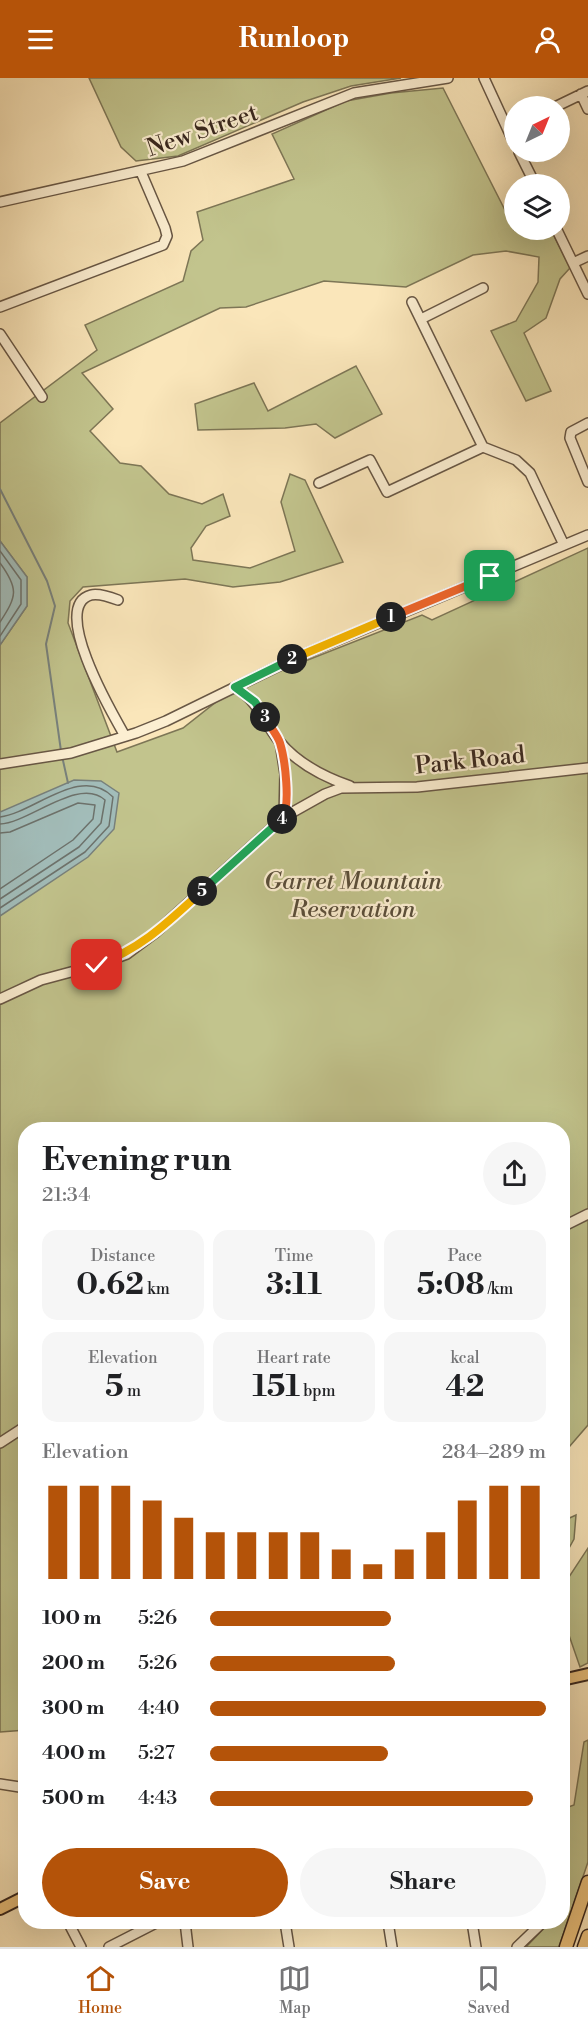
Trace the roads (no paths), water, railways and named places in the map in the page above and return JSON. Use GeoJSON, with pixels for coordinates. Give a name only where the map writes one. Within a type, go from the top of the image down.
{"type":"FeatureCollection","features":[{"type":"Feature","properties":{"kind":"highway"},"geometry":{"type":"LineString","coordinates":[[566,1947],[588,1882]]}},
{"type":"Feature","properties":{"kind":"highway"},"geometry":{"type":"LineString","coordinates":[[584,1947],[588,1936]]}},
{"type":"Feature","properties":{"kind":"main road"},"geometry":{"type":"LineString","coordinates":[[570,1678],[588,1674]]}},
{"type":"Feature","properties":{"kind":"main road"},"geometry":{"type":"LineString","coordinates":[[0,1909],[18,1900]]}},
{"type":"Feature","properties":{"kind":"street","name":"New Street"},"geometry":{"type":"LineString","coordinates":[[0,202],[183,161],[338,97],[373,88],[448,78]]}},
{"type":"Feature","properties":{"kind":"street"},"geometry":{"type":"LineString","coordinates":[[484,78],[504,114]]}},
{"type":"Feature","properties":{"kind":"street"},"geometry":{"type":"LineString","coordinates":[[570,100],[585,93],[588,109]]}},
{"type":"Feature","properties":{"kind":"street"},"geometry":{"type":"LineString","coordinates":[[0,307],[163,245],[167,236],[165,228],[141,172]]}},
{"type":"Feature","properties":{"kind":"street"},"geometry":{"type":"LineString","coordinates":[[562,240],[588,294]]}},
{"type":"Feature","properties":{"kind":"street"},"geometry":{"type":"LineString","coordinates":[[573,263],[588,256]]}},
{"type":"Feature","properties":{"kind":"street"},"geometry":{"type":"LineString","coordinates":[[421,319],[483,288]]}},
{"type":"Feature","properties":{"kind":"street"},"geometry":{"type":"LineString","coordinates":[[412,302],[483,447],[516,460],[530,473],[564,545]]}},
{"type":"Feature","properties":{"kind":"street"},"geometry":{"type":"LineString","coordinates":[[0,334],[42,398]]}},
{"type":"Feature","properties":{"kind":"street"},"geometry":{"type":"LineString","coordinates":[[588,423],[571,432],[571,445],[588,482]]}},
{"type":"Feature","properties":{"kind":"street"},"geometry":{"type":"LineString","coordinates":[[319,483],[370,460],[387,492],[483,447]]}},
{"type":"Feature","properties":{"kind":"street"},"geometry":{"type":"LineString","coordinates":[[0,764],[43,759],[125,736],[166,721],[295,658],[588,535]]}},
{"type":"Feature","properties":{"kind":"street"},"geometry":{"type":"LineString","coordinates":[[118,600],[94,594],[84,598],[78,605],[76,623],[98,686],[125,736]]}},
{"type":"Feature","properties":{"kind":"street","name":"Park Road"},"geometry":{"type":"LineString","coordinates":[[235,687],[255,702],[280,742],[316,772],[356,788]]}},
{"type":"Feature","properties":{"kind":"street","name":"Park Road"},"geometry":{"type":"LineString","coordinates":[[280,742],[285,774],[284,817]]}},
{"type":"Feature","properties":{"kind":"street","name":"Park Road"},"geometry":{"type":"LineString","coordinates":[[0,999],[41,980],[97,965],[127,954],[155,933],[284,817],[325,794],[341,788],[417,787],[588,768]]}},
{"type":"Feature","properties":{"kind":"street"},"geometry":{"type":"LineString","coordinates":[[570,1223],[588,1214]]}},
{"type":"Feature","properties":{"kind":"street"},"geometry":{"type":"LineString","coordinates":[[0,1443],[18,1431]]}},
{"type":"Feature","properties":{"kind":"street"},"geometry":{"type":"LineString","coordinates":[[0,1784],[18,1787]]}},
{"type":"Feature","properties":{"kind":"street"},"geometry":{"type":"LineString","coordinates":[[72,1929],[81,1947]]}},
{"type":"Feature","properties":{"kind":"street"},"geometry":{"type":"LineString","coordinates":[[108,1947],[145,1929]]}},
{"type":"Feature","properties":{"kind":"street"},"geometry":{"type":"LineString","coordinates":[[185,1929],[188,1947]]}},
{"type":"Feature","properties":{"kind":"street"},"geometry":{"type":"LineString","coordinates":[[286,1929],[289,1947]]}},
{"type":"Feature","properties":{"kind":"street"},"geometry":{"type":"LineString","coordinates":[[389,1929],[392,1947]]}},
{"type":"Feature","properties":{"kind":"street"},"geometry":{"type":"LineString","coordinates":[[473,1929],[476,1947]]}},
{"type":"Feature","properties":{"kind":"street"},"geometry":{"type":"LineString","coordinates":[[517,1947],[536,1929]]}},
{"type":"Feature","properties":{"kind":"water"},"geometry":{"type":"Polygon","coordinates":[[[0,541],[27,577],[27,606],[0,645],[0,541]]]}},
{"type":"Feature","properties":{"kind":"water"},"geometry":{"type":"Polygon","coordinates":[[[74,780],[101,781],[119,793],[114,829],[88,857],[0,916],[0,812],[74,780]]]}},
{"type":"Feature","properties":{"kind":"waterway"},"geometry":{"type":"LineString","coordinates":[[0,489],[47,581],[55,606],[46,644],[61,751]]}},
{"type":"Feature","properties":{"kind":"waterway"},"geometry":{"type":"LineString","coordinates":[[62,756],[68,783]]}},
{"type":"Feature","properties":{"kind":"park label","name":"Garret Mountain Reservation"},"geometry":{"type":"Point","coordinates":[353,895]}}]}
